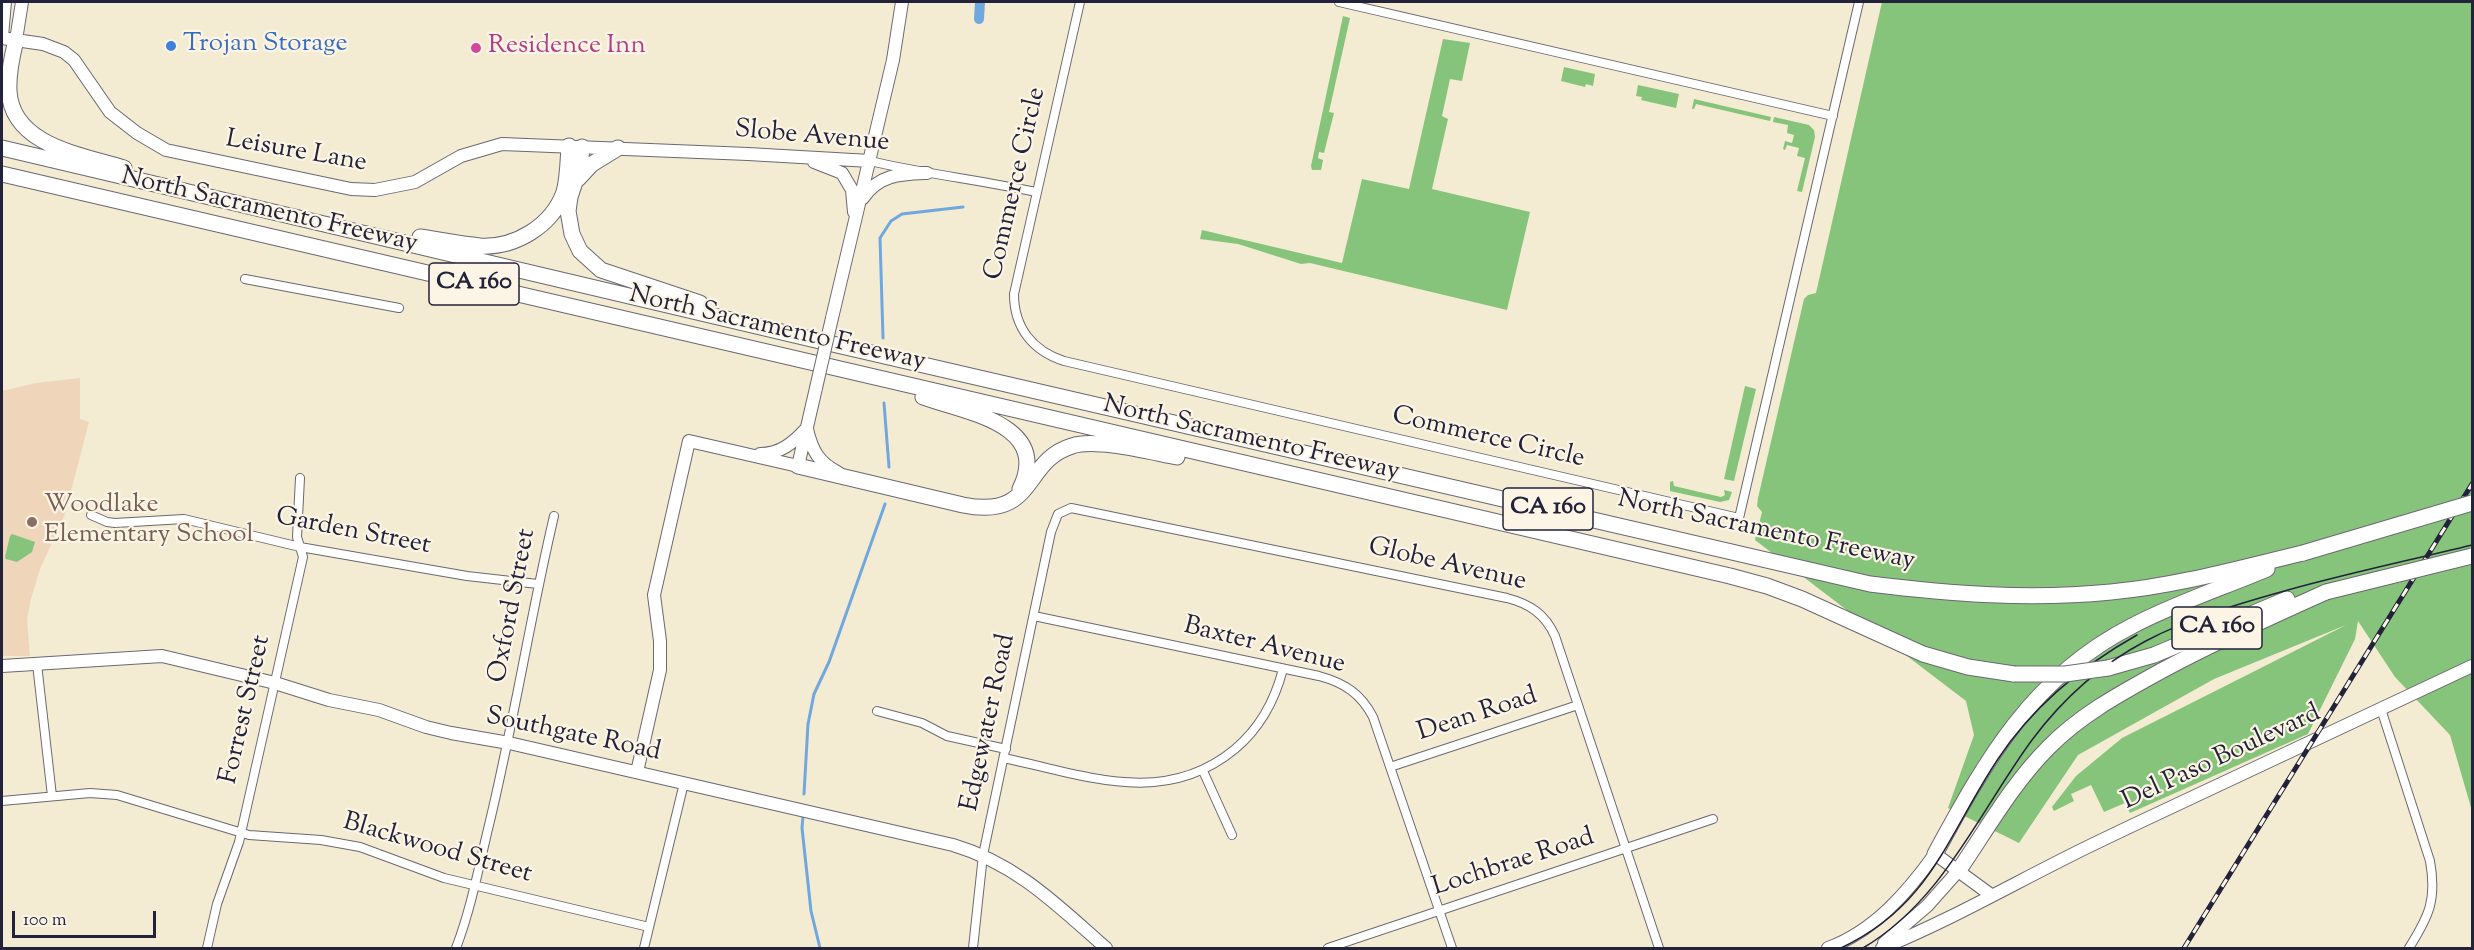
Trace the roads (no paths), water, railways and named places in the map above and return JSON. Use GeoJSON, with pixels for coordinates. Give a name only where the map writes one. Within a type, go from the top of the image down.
{"type":"FeatureCollection","features":[{"type":"Feature","properties":{"kind":"highway"},"geometry":{"type":"LineString","coordinates":[[6,38],[9,93],[16,115],[31,133],[68,150],[221,200]]}},
{"type":"Feature","properties":{"kind":"highway"},"geometry":{"type":"LineString","coordinates":[[575,146],[580,167],[568,211],[572,234],[580,251],[601,270],[800,336]]}},
{"type":"Feature","properties":{"kind":"highway"},"geometry":{"type":"LineString","coordinates":[[316,222],[481,246],[507,243],[531,232],[548,218],[564,190],[575,146]]}},
{"type":"Feature","properties":{"kind":"highway","name":"North Sacramento Freeway"},"geometry":{"type":"LineString","coordinates":[[2,148],[1870,584],[1951,594],[2008,596],[2112,592],[2192,579],[2303,554],[2472,503]]}},
{"type":"Feature","properties":{"kind":"highway"},"geometry":{"type":"LineString","coordinates":[[575,184],[592,164],[618,148]]}},
{"type":"Feature","properties":{"kind":"highway","name":"North Sacramento Freeway"},"geometry":{"type":"LineString","coordinates":[[2,174],[1767,586],[1802,599],[1923,654],[1968,667],[2014,674],[2065,674],[2108,668],[2154,655],[2299,595],[2326,592],[2472,556]]}},
{"type":"Feature","properties":{"kind":"highway"},"geometry":{"type":"LineString","coordinates":[[2,181],[95,196]]}},
{"type":"Feature","properties":{"kind":"highway"},"geometry":{"type":"LineString","coordinates":[[852,372],[998,423],[1014,433],[1024,448],[1027,464],[1024,480],[1015,499]]}},
{"type":"Feature","properties":{"kind":"highway"},"geometry":{"type":"LineString","coordinates":[[798,466],[975,508],[996,508],[1015,499],[1054,455],[1069,446],[1086,443],[1313,479]]}},
{"type":"Feature","properties":{"kind":"highway"},"geometry":{"type":"LineString","coordinates":[[1935,854],[1996,746],[2026,708],[2061,675],[2094,649],[2130,626],[2303,554]]}},
{"type":"Feature","properties":{"kind":"highway"},"geometry":{"type":"LineString","coordinates":[[1959,870],[2020,781],[2048,748],[2074,724],[2118,694],[2226,637],[2326,592]]}},
{"type":"Feature","properties":{"kind":"street"},"geometry":{"type":"LineString","coordinates":[[5,2],[6,38]]}},
{"type":"Feature","properties":{"kind":"street"},"geometry":{"type":"LineString","coordinates":[[6,38],[22,2]]}},
{"type":"Feature","properties":{"kind":"street"},"geometry":{"type":"LineString","coordinates":[[637,772],[660,670],[660,641],[654,595],[689,441],[798,466],[895,51],[902,2]]}},
{"type":"Feature","properties":{"kind":"street","name":"Commerce Circle"},"geometry":{"type":"LineString","coordinates":[[1080,2],[1015,283],[1014,303],[1023,332],[1040,351],[1053,358],[1739,518],[1833,116]]}},
{"type":"Feature","properties":{"kind":"street"},"geometry":{"type":"LineString","coordinates":[[1340,2],[1833,116],[1859,2]]}},
{"type":"Feature","properties":{"kind":"street","name":"Leisure Lane"},"geometry":{"type":"LineString","coordinates":[[6,38],[43,44],[64,52],[74,60],[110,112],[137,134],[166,150],[351,189],[375,190],[415,182],[461,156],[492,146],[517,143],[618,148]]}},
{"type":"Feature","properties":{"kind":"street","name":"Slobe Avenue"},"geometry":{"type":"LineString","coordinates":[[618,148],[870,161],[1036,192]]}},
{"type":"Feature","properties":{"kind":"street"},"geometry":{"type":"LineString","coordinates":[[799,157],[842,173],[849,183],[854,199],[854,226]]}},
{"type":"Feature","properties":{"kind":"street"},"geometry":{"type":"LineString","coordinates":[[861,202],[873,186],[885,178],[903,174],[927,173]]}},
{"type":"Feature","properties":{"kind":"street"},"geometry":{"type":"LineString","coordinates":[[245,279],[399,308]]}},
{"type":"Feature","properties":{"kind":"street"},"geometry":{"type":"LineString","coordinates":[[743,454],[765,454],[779,451],[790,446],[807,428]]}},
{"type":"Feature","properties":{"kind":"street"},"geometry":{"type":"LineString","coordinates":[[807,428],[812,447],[819,459],[850,479]]}},
{"type":"Feature","properties":{"kind":"street","name":"Forrest Street"},"geometry":{"type":"LineString","coordinates":[[207,948],[217,904],[235,858],[303,557],[297,537],[300,478]]}},
{"type":"Feature","properties":{"kind":"street","name":"Globe Avenue"},"geometry":{"type":"LineString","coordinates":[[1063,511],[1078,508],[1518,601],[1533,608],[1551,628],[1659,948]]}},
{"type":"Feature","properties":{"kind":"street","name":"Edgewater Road"},"geometry":{"type":"LineString","coordinates":[[972,948],[983,855],[1052,526],[1058,514],[1063,511]]}},
{"type":"Feature","properties":{"kind":"street","name":"Garden Street"},"geometry":{"type":"LineString","coordinates":[[91,515],[115,523],[173,519],[193,521],[300,547],[467,576],[538,584]]}},
{"type":"Feature","properties":{"kind":"street","name":"Oxford Street"},"geometry":{"type":"LineString","coordinates":[[456,948],[475,886],[509,743],[538,584],[554,516]]}},
{"type":"Feature","properties":{"kind":"street","name":"Baxter Avenue"},"geometry":{"type":"LineString","coordinates":[[1034,616],[1331,679],[1358,694],[1373,717],[1452,948]]}},
{"type":"Feature","properties":{"kind":"street","name":"Southgate Road"},"geometry":{"type":"LineString","coordinates":[[2,666],[162,656],[275,683],[314,696],[379,710],[426,727],[509,743],[953,845],[983,855],[1028,880],[1106,948]]}},
{"type":"Feature","properties":{"kind":"street"},"geometry":{"type":"LineString","coordinates":[[37,664],[52,796]]}},
{"type":"Feature","properties":{"kind":"street","name":"Del Paso Boulevard"},"geometry":{"type":"LineString","coordinates":[[1882,948],[1964,911],[2101,840],[2472,666]]}},
{"type":"Feature","properties":{"kind":"street"},"geometry":{"type":"LineString","coordinates":[[877,711],[922,723],[947,736],[1005,753],[1131,784],[1174,781],[1203,771],[1240,745],[1270,707],[1283,669]]}},
{"type":"Feature","properties":{"kind":"street","name":"Dean Road"},"geometry":{"type":"LineString","coordinates":[[1390,766],[1578,705]]}},
{"type":"Feature","properties":{"kind":"street"},"geometry":{"type":"LineString","coordinates":[[2381,709],[2430,861],[2433,877],[2432,908],[2409,948]]}},
{"type":"Feature","properties":{"kind":"street"},"geometry":{"type":"LineString","coordinates":[[1203,771],[1232,835]]}},
{"type":"Feature","properties":{"kind":"street"},"geometry":{"type":"LineString","coordinates":[[644,948],[684,783]]}},
{"type":"Feature","properties":{"kind":"street","name":"Blackwood Street"},"geometry":{"type":"LineString","coordinates":[[2,801],[90,793],[117,795],[241,833],[321,840],[360,847],[424,872],[649,927]]}},
{"type":"Feature","properties":{"kind":"street","name":"Lochbrae Road"},"geometry":{"type":"LineString","coordinates":[[1328,948],[1713,819]]}},
{"type":"Feature","properties":{"kind":"street"},"geometry":{"type":"LineString","coordinates":[[1828,948],[1852,937],[1891,907],[1935,854],[1991,895]]}},
{"type":"Feature","properties":{"kind":"street"},"geometry":{"type":"LineString","coordinates":[[1876,948],[1906,926],[1959,870]]}},
{"type":"Feature","properties":{"kind":"waterway"},"geometry":{"type":"LineString","coordinates":[[979,19],[980,2]]}},
{"type":"Feature","properties":{"kind":"waterway"},"geometry":{"type":"LineString","coordinates":[[883,338],[880,238],[891,221],[902,214],[963,207]]}},
{"type":"Feature","properties":{"kind":"waterway"},"geometry":{"type":"LineString","coordinates":[[884,403],[889,467]]}},
{"type":"Feature","properties":{"kind":"waterway"},"geometry":{"type":"LineString","coordinates":[[804,794],[808,724],[814,694],[829,662],[885,504]]}},
{"type":"Feature","properties":{"kind":"waterway"},"geometry":{"type":"LineString","coordinates":[[803,816],[802,828],[811,911],[820,948]]}},
{"type":"Feature","properties":{"kind":"tram line"},"geometry":{"type":"LineString","coordinates":[[1863,948],[1891,929],[1938,881],[2032,740],[2086,681],[2115,659],[2178,626],[2249,601],[2357,572],[2472,545]]}},
{"type":"Feature","properties":{"kind":"tram line"},"geometry":{"type":"LineString","coordinates":[[1841,948],[1872,931],[1917,890],[1950,841],[1998,759],[2043,705],[2078,674],[2137,635]]}},
{"type":"Feature","properties":{"kind":"railway"},"geometry":{"type":"LineString","coordinates":[[2184,948],[2472,484]]}},
{"type":"Feature","properties":{"kind":"place","name":"Trojan Storage"},"geometry":{"type":"Point","coordinates":[171,46]}},
{"type":"Feature","properties":{"kind":"place","name":"Residence Inn"},"geometry":{"type":"Point","coordinates":[476,48]}},
{"type":"Feature","properties":{"kind":"place","name":"Woodlake Elementary School"},"geometry":{"type":"Point","coordinates":[32,522]}}]}
